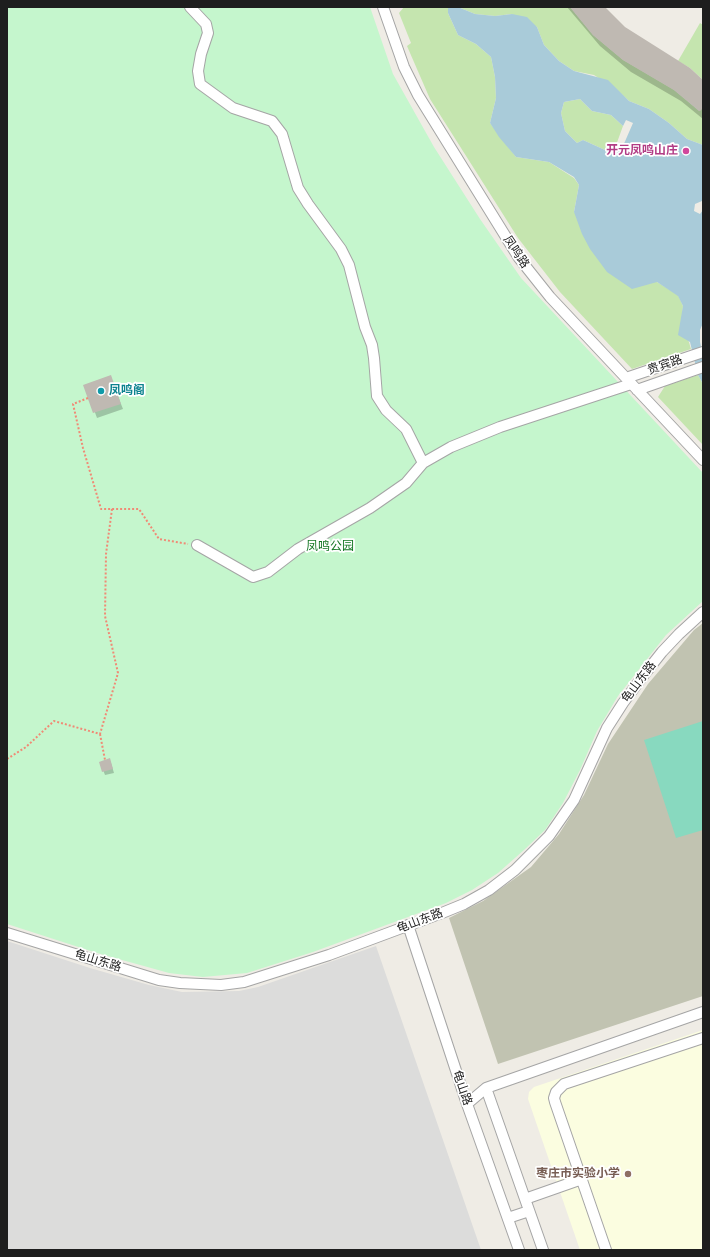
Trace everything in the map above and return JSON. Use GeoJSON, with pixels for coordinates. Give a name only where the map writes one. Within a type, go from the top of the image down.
{"type":"FeatureCollection","features":[{"type":"Feature","properties":{"kind":"street"},"geometry":{"type":"LineString","coordinates":[[190,7],[206,24],[208,33],[201,54],[198,71],[200,84],[233,108],[272,121],[282,134],[298,188],[341,249],[349,265],[365,327],[372,345],[377,396],[386,410],[406,429],[423,463]]}},
{"type":"Feature","properties":{"kind":"street","name":"凤鸣路"},"geometry":{"type":"LineString","coordinates":[[386,9],[404,67],[418,95],[519,258],[550,297],[703,460]]}},
{"type":"Feature","properties":{"kind":"street","name":"贵宾路"},"geometry":{"type":"LineString","coordinates":[[631,384],[703,352]]}},
{"type":"Feature","properties":{"kind":"street","name":"贵宾路"},"geometry":{"type":"LineString","coordinates":[[631,384],[703,367]]}},
{"type":"Feature","properties":{"kind":"street"},"geometry":{"type":"LineString","coordinates":[[197,545],[253,577],[268,572],[298,549],[370,508],[406,483],[423,463],[451,447],[500,427],[631,384]]}},
{"type":"Feature","properties":{"kind":"street","name":"龟山东路"},"geometry":{"type":"LineString","coordinates":[[7,933],[159,980],[180,983],[221,985],[244,982],[329,955],[464,904],[488,890],[515,870],[549,836],[574,800],[607,728],[623,703],[642,676],[662,652],[703,612]]}},
{"type":"Feature","properties":{"kind":"street","name":"龟山路"},"geometry":{"type":"LineString","coordinates":[[408,925],[519,1250]]}},
{"type":"Feature","properties":{"kind":"street"},"geometry":{"type":"LineString","coordinates":[[468,1104],[486,1088],[703,1012]]}},
{"type":"Feature","properties":{"kind":"street"},"geometry":{"type":"LineString","coordinates":[[602,1249],[582,1180],[555,1102],[555,1095],[558,1089],[564,1084],[703,1038]]}},
{"type":"Feature","properties":{"kind":"street","name":"龟山路"},"geometry":{"type":"LineString","coordinates":[[486,1088],[543,1250]]}},
{"type":"Feature","properties":{"kind":"street"},"geometry":{"type":"LineString","coordinates":[[525,1199],[582,1180]]}},
{"type":"Feature","properties":{"kind":"street"},"geometry":{"type":"LineString","coordinates":[[508,1218],[529,1211]]}},
{"type":"Feature","properties":{"kind":"path"},"geometry":{"type":"LineString","coordinates":[[88,398],[73,404],[83,448],[101,509],[139,508],[160,539],[197,545]]}},
{"type":"Feature","properties":{"kind":"path"},"geometry":{"type":"LineString","coordinates":[[105,760],[100,734],[118,673],[105,616],[106,554],[112,509]]}},
{"type":"Feature","properties":{"kind":"path"},"geometry":{"type":"LineString","coordinates":[[7,759],[26,747],[54,721],[100,734]]}},
{"type":"Feature","properties":{"kind":"shaded area"},"geometry":{"type":"Polygon","coordinates":[[[703,623],[703,996],[498,1064],[449,918],[483,901],[531,867],[559,834],[584,795],[608,744],[648,684],[694,630],[703,623]]]}},
{"type":"Feature","properties":{"kind":"shaded area"},"geometry":{"type":"Polygon","coordinates":[[[7,941],[90,968],[149,985],[182,992],[239,991],[258,987],[376,946],[481,1250],[7,1250],[7,941]]]}},
{"type":"Feature","properties":{"kind":"shaded area","name":"枣庄市实验小学"},"geometry":{"type":"Polygon","coordinates":[[[703,1030],[703,1250],[580,1250],[528,1099],[529,1092],[534,1087],[703,1030]]]}},
{"type":"Feature","properties":{"kind":"green space","name":"凤鸣公园"},"geometry":{"type":"Polygon","coordinates":[[[7,7],[370,7],[393,74],[434,147],[480,219],[521,278],[703,473],[703,601],[666,635],[618,696],[597,731],[580,770],[563,803],[545,830],[498,873],[472,890],[446,903],[313,952],[247,973],[203,977],[169,973],[97,953],[7,924],[7,7]]]}},
{"type":"Feature","properties":{"kind":"green space"},"geometry":{"type":"Polygon","coordinates":[[[404,7],[448,7],[448,13],[458,35],[476,44],[491,57],[495,77],[496,98],[490,123],[516,157],[549,162],[574,178],[579,185],[574,212],[657,282],[678,295],[683,306],[682,319],[691,349],[632,369],[560,292],[518,238],[430,99],[407,46],[411,43],[399,13],[404,7]]]}},
{"type":"Feature","properties":{"kind":"green space"},"geometry":{"type":"Polygon","coordinates":[[[458,7],[570,7],[593,35],[623,60],[674,90],[699,111],[703,108],[703,145],[687,139],[669,123],[649,109],[629,101],[618,91],[594,75],[574,71],[559,61],[544,45],[537,27],[512,14],[495,16],[475,14],[458,7]]]}},
{"type":"Feature","properties":{"kind":"green space"},"geometry":{"type":"Polygon","coordinates":[[[700,23],[703,25],[703,80],[690,68],[678,61],[700,23]]]}},
{"type":"Feature","properties":{"kind":"green space"},"geometry":{"type":"Polygon","coordinates":[[[580,99],[592,111],[611,115],[623,126],[615,148],[605,150],[583,140],[577,143],[565,131],[561,113],[564,102],[580,99]]]}},
{"type":"Feature","properties":{"kind":"green space"},"geometry":{"type":"Polygon","coordinates":[[[698,375],[703,384],[703,445],[658,397],[665,386],[698,375]]]}},
{"type":"Feature","properties":{"kind":"green space"},"geometry":{"type":"Polygon","coordinates":[[[703,721],[703,830],[676,838],[644,740],[703,721]]]}},
{"type":"Feature","properties":{"kind":"water"},"geometry":{"type":"Polygon","coordinates":[[[448,7],[458,7],[475,14],[495,16],[512,14],[527,17],[537,27],[544,45],[559,61],[574,71],[608,80],[629,101],[649,109],[669,123],[687,139],[703,145],[703,203],[702,201],[695,204],[694,211],[700,214],[703,210],[703,323],[700,330],[700,342],[703,357],[703,384],[698,375],[690,342],[678,335],[683,306],[678,296],[657,282],[632,289],[607,272],[590,249],[582,234],[574,212],[579,185],[574,177],[549,162],[516,157],[499,137],[490,123],[496,98],[495,77],[491,57],[476,44],[458,35],[448,13],[448,7]],[[580,99],[564,102],[561,113],[565,131],[577,143],[583,140],[605,150],[615,148],[616,143],[623,146],[633,123],[626,120],[623,126],[611,115],[592,111],[580,99]]]}},
{"type":"Feature","properties":{"kind":"building"},"geometry":{"type":"Polygon","coordinates":[[[570,7],[605,7],[625,27],[690,68],[703,80],[703,108],[700,111],[674,90],[623,60],[593,35],[570,7]]]}},
{"type":"Feature","properties":{"kind":"building","name":"凤鸣阁"},"geometry":{"type":"Polygon","coordinates":[[[111,375],[121,404],[93,413],[83,385],[111,375]]]}},
{"type":"Feature","properties":{"kind":"building"},"geometry":{"type":"Polygon","coordinates":[[[110,758],[113,769],[102,772],[99,762],[110,758]]]}},
{"type":"Feature","properties":{"kind":"place","name":"开元凤鸣山庄"},"geometry":{"type":"Point","coordinates":[686,151]}},
{"type":"Feature","properties":{"kind":"place","name":"凤鸣阁"},"geometry":{"type":"Point","coordinates":[101,391]}},
{"type":"Feature","properties":{"kind":"place","name":"枣庄市实验小学"},"geometry":{"type":"Point","coordinates":[628,1174]}}]}
